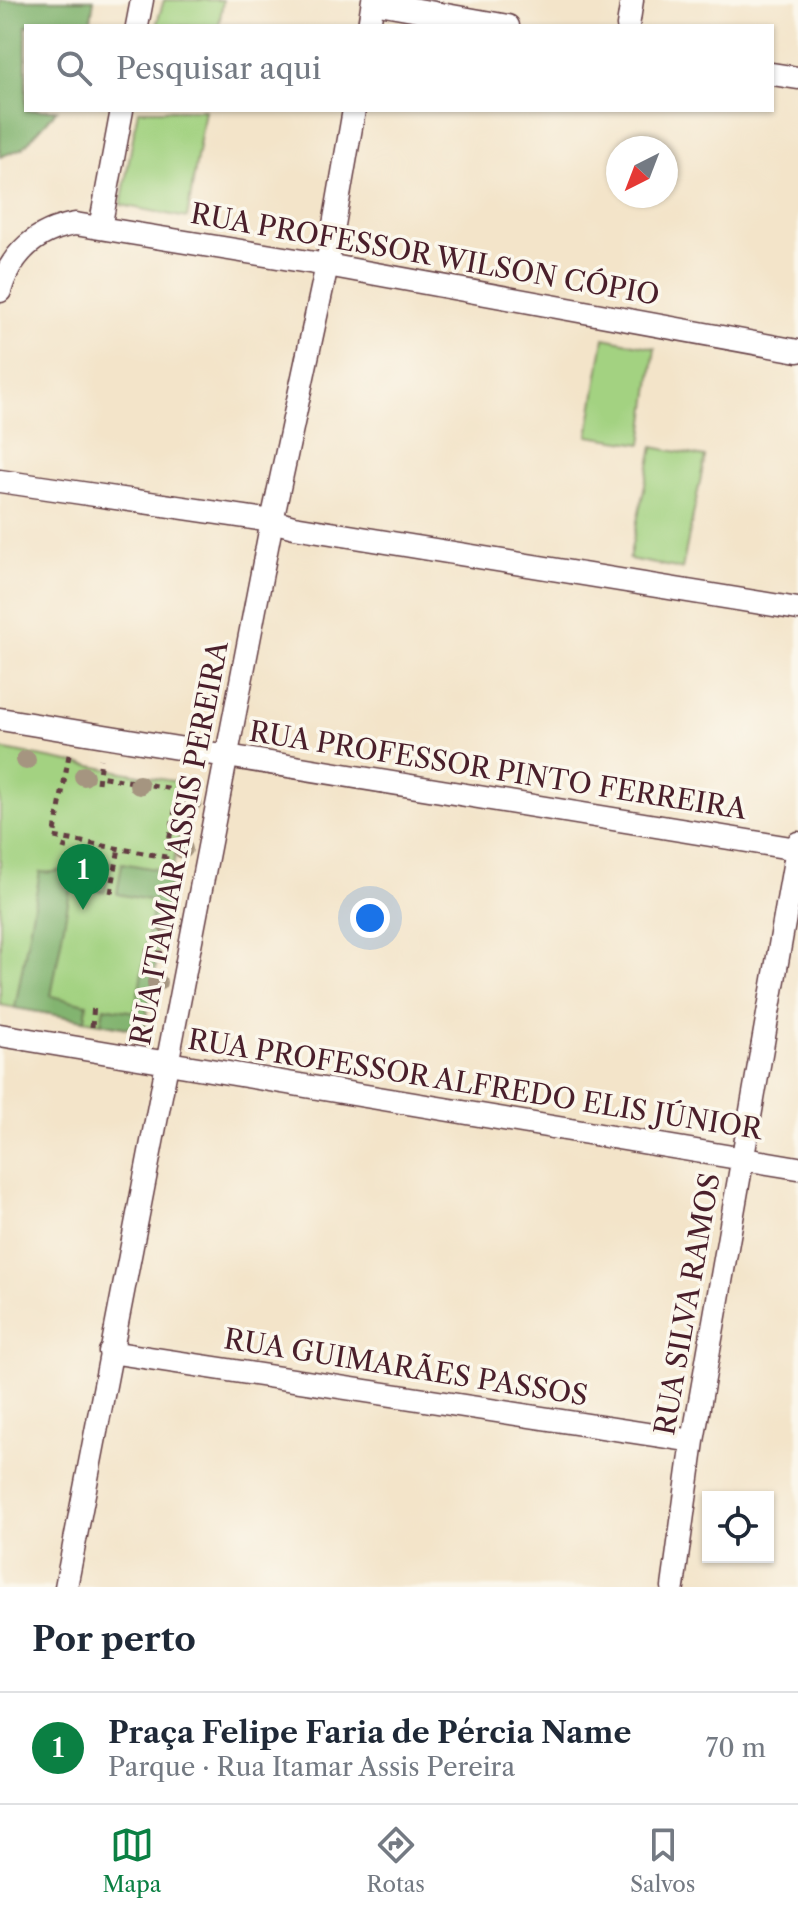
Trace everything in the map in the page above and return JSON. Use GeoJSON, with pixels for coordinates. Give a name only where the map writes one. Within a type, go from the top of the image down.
{"type":"FeatureCollection","features":[{"type":"Feature","properties":{"kind":"street"},"geometry":{"type":"LineString","coordinates":[[137,24],[142,0]]}},
{"type":"Feature","properties":{"kind":"street"},"geometry":{"type":"LineString","coordinates":[[628,24],[632,0]]}},
{"type":"Feature","properties":{"kind":"street"},"geometry":{"type":"LineString","coordinates":[[369,24],[373,1],[497,24]]}},
{"type":"Feature","properties":{"kind":"street"},"geometry":{"type":"LineString","coordinates":[[774,74],[798,78]]}},
{"type":"Feature","properties":{"kind":"street"},"geometry":{"type":"LineString","coordinates":[[100,228],[122,112]]}},
{"type":"Feature","properties":{"kind":"street","name":"RUA ITAMAR ASSIS PEREIRA"},"geometry":{"type":"LineString","coordinates":[[66,1587],[272,521],[327,265],[354,112]]}},
{"type":"Feature","properties":{"kind":"street","name":"RUA PROFESSOR WILSON CÓPIO"},"geometry":{"type":"LineString","coordinates":[[0,291],[15,259],[26,245],[41,233],[75,224],[327,265],[798,351]]}},
{"type":"Feature","properties":{"kind":"street"},"geometry":{"type":"LineString","coordinates":[[0,481],[272,521],[798,609]]}},
{"type":"Feature","properties":{"kind":"street","name":"RUA PROFESSOR PINTO FERREIRA"},"geometry":{"type":"LineString","coordinates":[[0,719],[798,846]]}},
{"type":"Feature","properties":{"kind":"street","name":"RUA SILVA RAMOS"},"geometry":{"type":"LineString","coordinates":[[673,1587],[693,1441],[798,846]]}},
{"type":"Feature","properties":{"kind":"street","name":"RUA PROFESSOR ALFREDO ELIS JÚNIOR"},"geometry":{"type":"LineString","coordinates":[[0,1035],[798,1168]]}},
{"type":"Feature","properties":{"kind":"street","name":"RUA GUIMARÃES PASSOS"},"geometry":{"type":"LineString","coordinates":[[110,1352],[693,1441]]}},
{"type":"Feature","properties":{"kind":"path"},"geometry":{"type":"LineString","coordinates":[[55,751],[80,756]]}},
{"type":"Feature","properties":{"kind":"path"},"geometry":{"type":"LineString","coordinates":[[69,754],[54,837],[166,857],[179,790],[99,779],[101,759]]}},
{"type":"Feature","properties":{"kind":"path"},"geometry":{"type":"LineString","coordinates":[[90,758],[115,762]]}},
{"type":"Feature","properties":{"kind":"path"},"geometry":{"type":"LineString","coordinates":[[64,850],[67,839]]}},
{"type":"Feature","properties":{"kind":"path"},"geometry":{"type":"LineString","coordinates":[[111,893],[119,848]]}},
{"type":"Feature","properties":{"kind":"path"},"geometry":{"type":"LineString","coordinates":[[163,969],[169,939]]}},
{"type":"Feature","properties":{"kind":"path"},"geometry":{"type":"LineString","coordinates":[[145,951],[166,954]]}},
{"type":"Feature","properties":{"kind":"path"},"geometry":{"type":"LineString","coordinates":[[94,1005],[92,1028],[106,1031]]}},
{"type":"Feature","properties":{"kind":"green space"},"geometry":{"type":"Polygon","coordinates":[[[0,0],[94,0],[90,24],[24,24],[24,112],[55,112],[23,148],[0,157],[0,0]]]}},
{"type":"Feature","properties":{"kind":"green space"},"geometry":{"type":"Polygon","coordinates":[[[164,0],[223,0],[219,24],[157,24],[164,0]]]}},
{"type":"Feature","properties":{"kind":"green space"},"geometry":{"type":"Polygon","coordinates":[[[138,112],[205,112],[187,218],[121,205],[138,112]]]}},
{"type":"Feature","properties":{"kind":"green space"},"geometry":{"type":"Polygon","coordinates":[[[604,338],[655,348],[642,444],[588,436],[604,338]]]}},
{"type":"Feature","properties":{"kind":"green space"},"geometry":{"type":"Polygon","coordinates":[[[653,447],[705,457],[682,569],[629,559],[653,447]]]}},
{"type":"Feature","properties":{"kind":"green space"},"geometry":{"type":"Polygon","coordinates":[[[0,749],[188,784],[144,1031],[0,1005],[0,749]]]}},
{"type":"Feature","properties":{"kind":"green space"},"geometry":{"type":"Polygon","coordinates":[[[76,854],[110,861],[105,892],[71,886],[51,996],[87,1004],[85,1020],[15,1008],[40,872],[61,870],[76,854]]]}},
{"type":"Feature","properties":{"kind":"green space"},"geometry":{"type":"Polygon","coordinates":[[[122,863],[172,872],[159,948],[146,946],[154,901],[117,894],[122,863]]]}},
{"type":"Feature","properties":{"kind":"green space"},"geometry":{"type":"Polygon","coordinates":[[[145,955],[157,958],[144,1031],[101,1023],[104,1007],[135,1012],[145,955]]]}},
{"type":"Feature","properties":{"kind":"place","name":"Praça Felipe Faria de Pércia Name"},"geometry":{"type":"Point","coordinates":[83,910]}}]}
